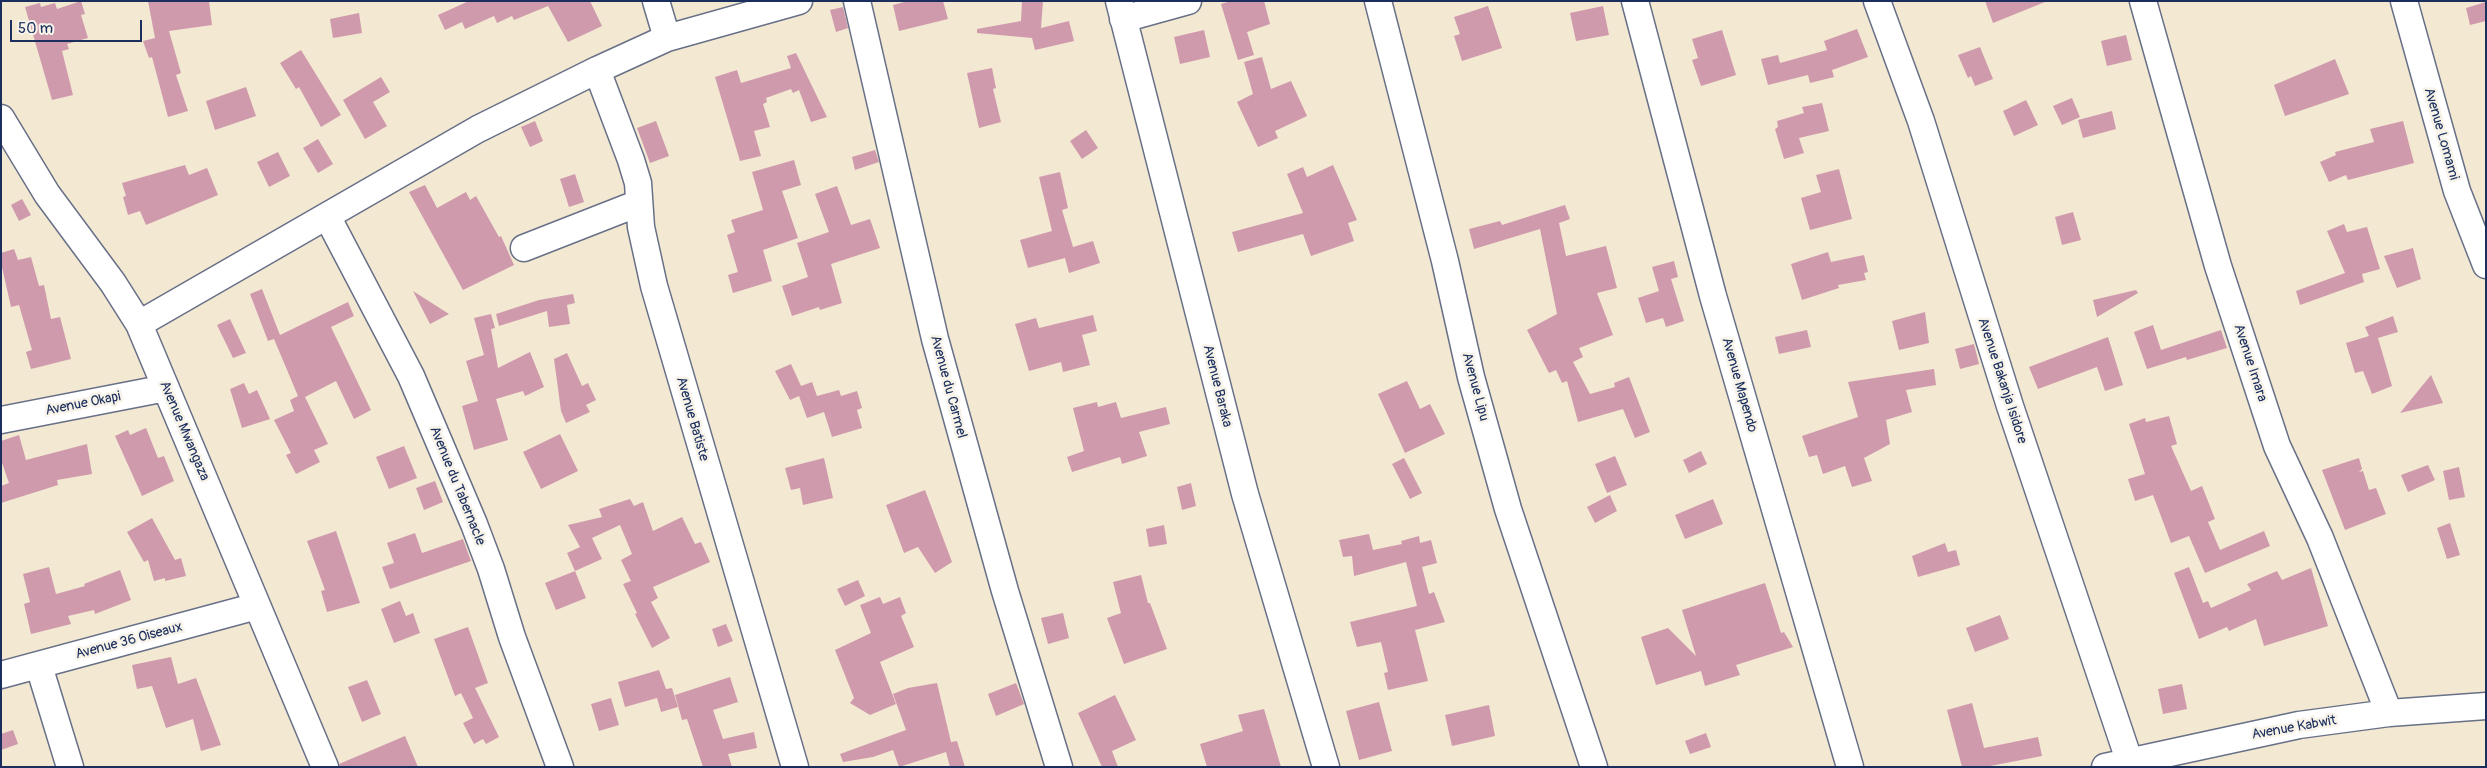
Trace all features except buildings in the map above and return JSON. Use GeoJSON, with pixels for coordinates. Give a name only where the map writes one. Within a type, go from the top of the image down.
{"type":"FeatureCollection","features":[{"type":"Feature","properties":{"kind":"street"},"geometry":{"type":"LineString","coordinates":[[656,1],[668,38]]}},
{"type":"Feature","properties":{"kind":"street"},"geometry":{"type":"LineString","coordinates":[[138,324],[478,129],[597,70],[668,38],[799,1]]}},
{"type":"Feature","properties":{"kind":"street","name":"Avenue du Carmel"},"geometry":{"type":"LineString","coordinates":[[857,1],[935,339],[1005,591],[1059,767]]}},
{"type":"Feature","properties":{"kind":"street"},"geometry":{"type":"LineString","coordinates":[[1121,10],[1188,1]]}},
{"type":"Feature","properties":{"kind":"street","name":"Avenue Lipu"},"geometry":{"type":"LineString","coordinates":[[1378,1],[1445,261],[1471,377],[1508,509],[1594,767]]}},
{"type":"Feature","properties":{"kind":"street","name":"Avenue Mapendo"},"geometry":{"type":"LineString","coordinates":[[1635,1],[1713,296],[1850,767]]}},
{"type":"Feature","properties":{"kind":"street","name":"Avenue Bakanja Isidore"},"geometry":{"type":"LineString","coordinates":[[1877,1],[1921,121],[2010,406],[2117,764]]}},
{"type":"Feature","properties":{"kind":"street","name":"Avenue Imara"},"geometry":{"type":"LineString","coordinates":[[2143,1],[2216,256],[2277,446],[2320,538],[2389,713]]}},
{"type":"Feature","properties":{"kind":"street","name":"Avenue Lomami"},"geometry":{"type":"LineString","coordinates":[[2404,1],[2457,191],[2486,265]]}},
{"type":"Feature","properties":{"kind":"street","name":"Avenue Baraka"},"geometry":{"type":"LineString","coordinates":[[1121,10],[1244,494],[1326,767]]}},
{"type":"Feature","properties":{"kind":"street","name":"Avenue Batiste"},"geometry":{"type":"LineString","coordinates":[[597,70],[638,183],[641,227],[654,286],[795,767]]}},
{"type":"Feature","properties":{"kind":"street","name":"Avenue Mwangaza"},"geometry":{"type":"LineString","coordinates":[[1,118],[42,188],[113,283],[138,324],[325,767]]}},
{"type":"Feature","properties":{"kind":"street"},"geometry":{"type":"LineString","coordinates":[[524,248],[639,203]]}},
{"type":"Feature","properties":{"kind":"street","name":"Avenue du Tabernacle"},"geometry":{"type":"LineString","coordinates":[[327,216],[411,376],[474,524],[491,569],[512,637],[560,767]]}},
{"type":"Feature","properties":{"kind":"street","name":"Avenue Okapi"},"geometry":{"type":"LineString","coordinates":[[1,420],[166,388]]}},
{"type":"Feature","properties":{"kind":"street","name":"Avenue 36 Oiseaux"},"geometry":{"type":"LineString","coordinates":[[1,675],[257,606]]}},
{"type":"Feature","properties":{"kind":"street"},"geometry":{"type":"LineString","coordinates":[[40,666],[70,767]]}},
{"type":"Feature","properties":{"kind":"street","name":"Avenue Kabwit"},"geometry":{"type":"LineString","coordinates":[[2117,764],[2299,725],[2389,713],[2486,706]]}}]}
